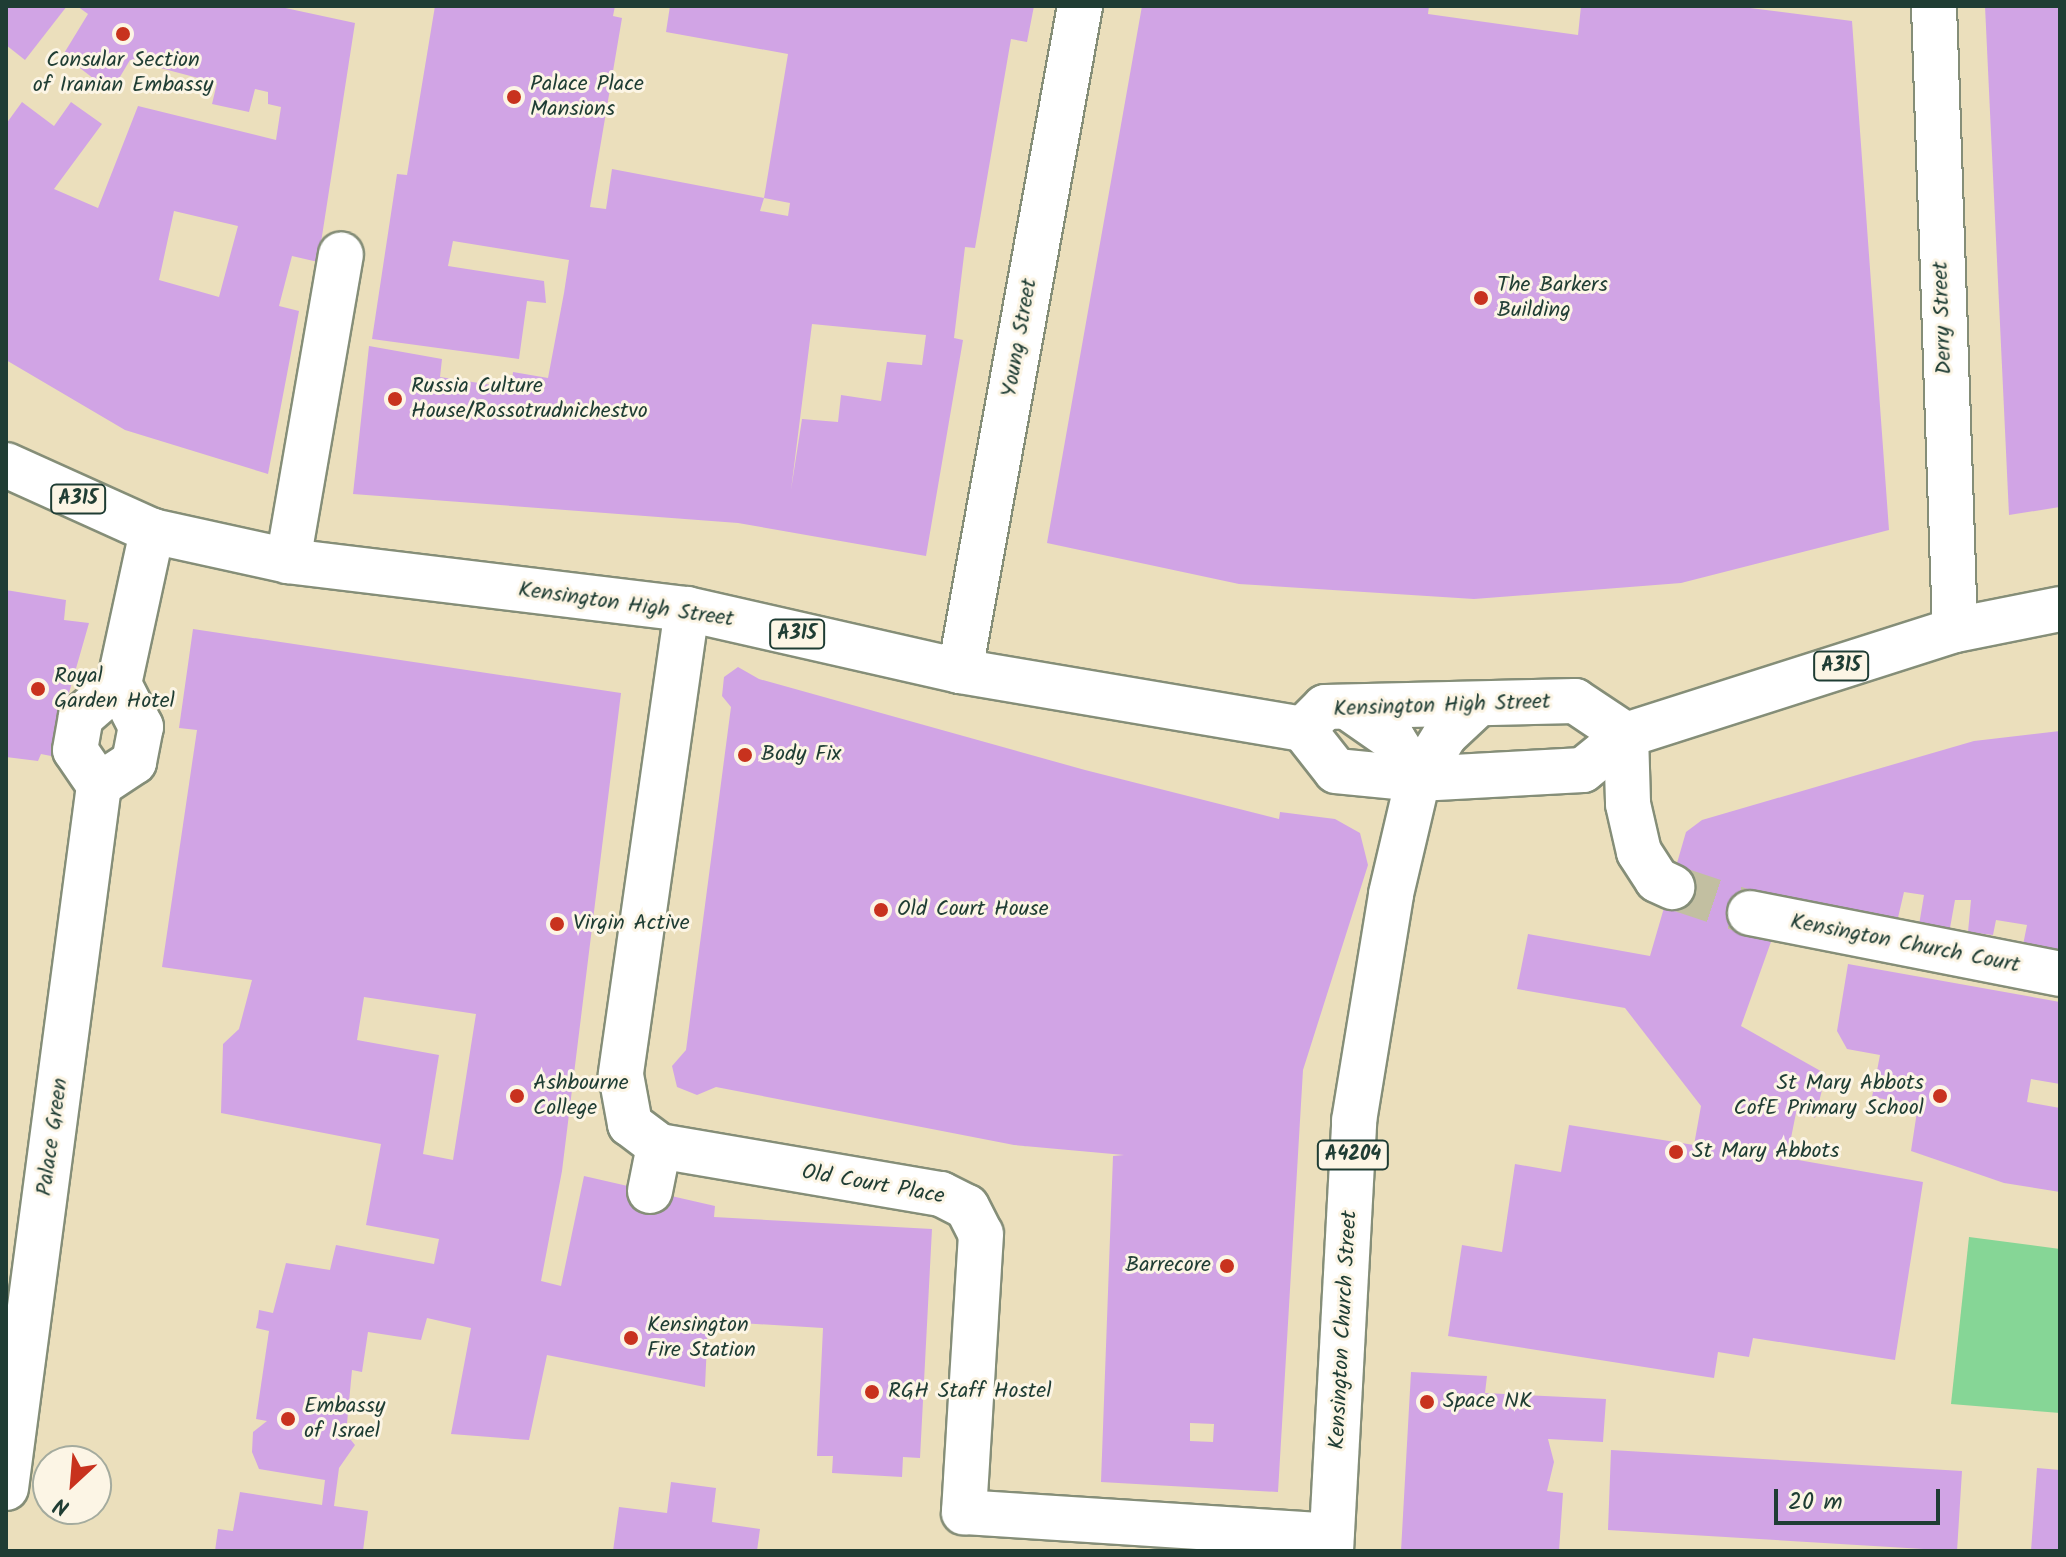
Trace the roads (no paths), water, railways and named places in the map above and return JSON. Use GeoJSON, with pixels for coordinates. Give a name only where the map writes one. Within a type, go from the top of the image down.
{"type":"FeatureCollection","features":[{"type":"Feature","properties":{"kind":"main road","name":"Young Street"},"geometry":{"type":"LineString","coordinates":[[960,671],[1080,6]]}},
{"type":"Feature","properties":{"kind":"main road","name":"Derry Street"},"geometry":{"type":"LineString","coordinates":[[1934,6],[1955,630]]}},
{"type":"Feature","properties":{"kind":"main road"},"geometry":{"type":"LineString","coordinates":[[288,561],[341,255]]}},
{"type":"Feature","properties":{"kind":"main road","name":"Kensington High Street"},"geometry":{"type":"LineString","coordinates":[[6,465],[152,531],[288,561],[687,609],[960,671],[1303,729],[1336,771],[1418,779],[1583,770],[1626,735],[1955,630],[2060,609]]}},
{"type":"Feature","properties":{"kind":"main road","name":"Palace Green"},"geometry":{"type":"LineString","coordinates":[[6,1488],[99,785],[75,750],[81,717],[119,684],[152,531]]}},
{"type":"Feature","properties":{"kind":"main road"},"geometry":{"type":"LineString","coordinates":[[650,1191],[659,1146],[630,1124],[621,1075],[687,609]]}},
{"type":"Feature","properties":{"kind":"main road","name":"Kensington High Street"},"geometry":{"type":"LineString","coordinates":[[1303,729],[1325,707],[1575,701],[1626,735]]}},
{"type":"Feature","properties":{"kind":"main road","name":"A4204"},"geometry":{"type":"LineString","coordinates":[[1418,779],[1445,735],[1477,705]]}},
{"type":"Feature","properties":{"kind":"main road"},"geometry":{"type":"LineString","coordinates":[[1347,707],[1393,739],[1418,779]]}},
{"type":"Feature","properties":{"kind":"main road"},"geometry":{"type":"LineString","coordinates":[[1626,735],[1628,804],[1639,852],[1657,880],[1672,887]]}},
{"type":"Feature","properties":{"kind":"main road","name":"Kensington Church Street"},"geometry":{"type":"LineString","coordinates":[[1331,1544],[1354,1121],[1418,779]]}},
{"type":"Feature","properties":{"kind":"main road","name":"Kensington Church Court"},"geometry":{"type":"LineString","coordinates":[[1750,913],[2060,974]]}},
{"type":"Feature","properties":{"kind":"main road","name":"Old Court Place"},"geometry":{"type":"LineString","coordinates":[[659,1146],[941,1194],[967,1207],[981,1234],[964,1512],[1011,1533],[1156,1525],[1331,1544]]}},
{"type":"Feature","properties":{"kind":"tunnel"},"geometry":{"type":"LineString","coordinates":[[1672,887],[1750,913]]}},
{"type":"Feature","properties":{"kind":"place","name":"Consular Section of Iranian Embassy"},"geometry":{"type":"Point","coordinates":[123,34]}},
{"type":"Feature","properties":{"kind":"place","name":"Palace Place Mansions"},"geometry":{"type":"Point","coordinates":[514,97]}},
{"type":"Feature","properties":{"kind":"place","name":"The Barkers Building"},"geometry":{"type":"Point","coordinates":[1481,298]}},
{"type":"Feature","properties":{"kind":"place","name":"Russia Culture House/Rossotrudnichestvo"},"geometry":{"type":"Point","coordinates":[395,399]}},
{"type":"Feature","properties":{"kind":"place","name":"Royal Garden Hotel"},"geometry":{"type":"Point","coordinates":[38,689]}},
{"type":"Feature","properties":{"kind":"place","name":"Body Fix"},"geometry":{"type":"Point","coordinates":[745,755]}},
{"type":"Feature","properties":{"kind":"place","name":"Old Court House"},"geometry":{"type":"Point","coordinates":[881,910]}},
{"type":"Feature","properties":{"kind":"place","name":"Virgin Active"},"geometry":{"type":"Point","coordinates":[557,924]}},
{"type":"Feature","properties":{"kind":"place","name":"Ashbourne College"},"geometry":{"type":"Point","coordinates":[517,1096]}},
{"type":"Feature","properties":{"kind":"place","name":"St Mary Abbots CofE Primary School"},"geometry":{"type":"Point","coordinates":[1940,1096]}},
{"type":"Feature","properties":{"kind":"place","name":"St Mary Abbots"},"geometry":{"type":"Point","coordinates":[1676,1152]}},
{"type":"Feature","properties":{"kind":"place","name":"Barrecore"},"geometry":{"type":"Point","coordinates":[1227,1266]}},
{"type":"Feature","properties":{"kind":"place","name":"Kensington Fire Station"},"geometry":{"type":"Point","coordinates":[631,1338]}},
{"type":"Feature","properties":{"kind":"place","name":"RGH Staff Hostel"},"geometry":{"type":"Point","coordinates":[872,1392]}},
{"type":"Feature","properties":{"kind":"place","name":"Space NK"},"geometry":{"type":"Point","coordinates":[1427,1402]}},
{"type":"Feature","properties":{"kind":"place","name":"Embassy of Israel"},"geometry":{"type":"Point","coordinates":[288,1419]}}]}
